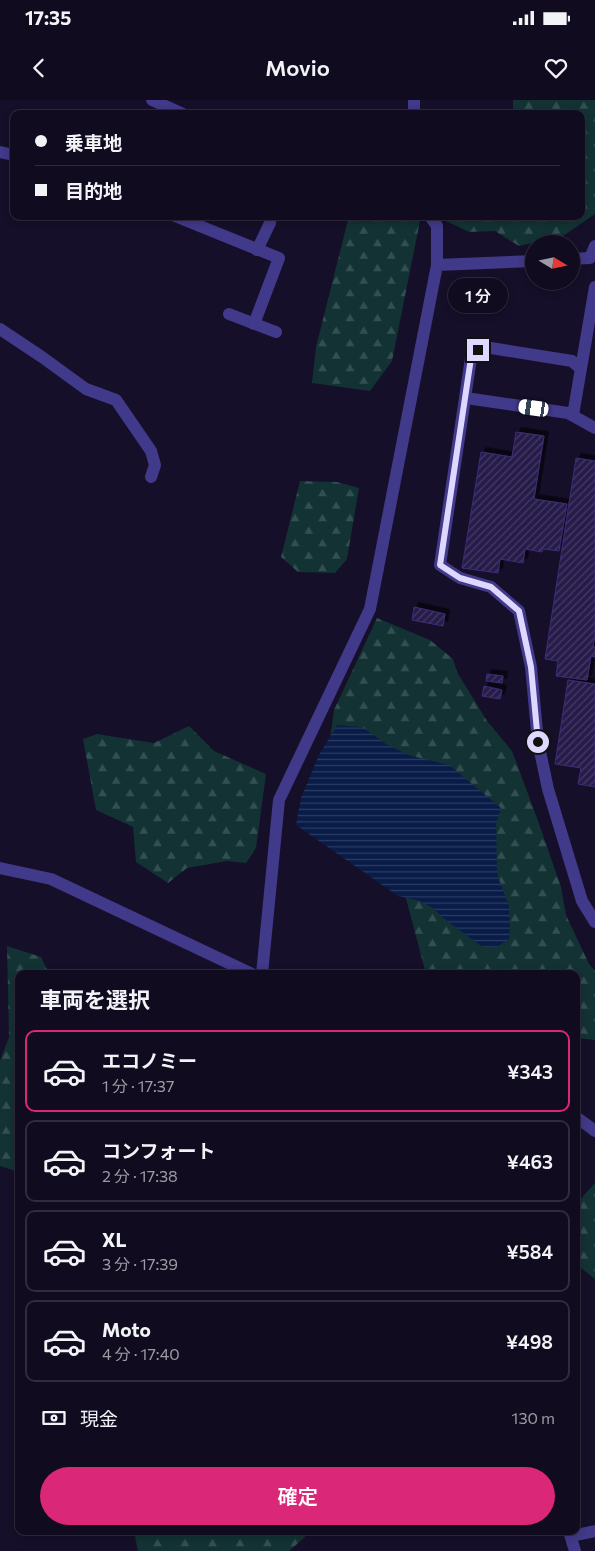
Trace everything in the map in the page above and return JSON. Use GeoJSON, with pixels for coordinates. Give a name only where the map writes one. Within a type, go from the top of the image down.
{"type":"FeatureCollection","features":[{"type":"Feature","properties":{"kind":"street"},"geometry":{"type":"LineString","coordinates":[[152,100],[173,110]]}},
{"type":"Feature","properties":{"kind":"street"},"geometry":{"type":"LineString","coordinates":[[185,220],[279,258],[254,324]]}},
{"type":"Feature","properties":{"kind":"street"},"geometry":{"type":"LineString","coordinates":[[257,250],[270,220]]}},
{"type":"Feature","properties":{"kind":"street"},"geometry":{"type":"LineString","coordinates":[[262,970],[278,800],[370,609],[436,265],[437,226],[433,220]]}},
{"type":"Feature","properties":{"kind":"street"},"geometry":{"type":"LineString","coordinates":[[580,258],[593,257]]}},
{"type":"Feature","properties":{"kind":"street"},"geometry":{"type":"LineString","coordinates":[[436,265],[525,261]]}},
{"type":"Feature","properties":{"kind":"street"},"geometry":{"type":"LineString","coordinates":[[573,415],[595,287]]}},
{"type":"Feature","properties":{"kind":"street"},"geometry":{"type":"LineString","coordinates":[[229,314],[276,332]]}},
{"type":"Feature","properties":{"kind":"street"},"geometry":{"type":"LineString","coordinates":[[0,329],[86,390],[116,400],[151,451],[155,465],[151,477]]}},
{"type":"Feature","properties":{"kind":"street"},"geometry":{"type":"LineString","coordinates":[[581,369],[572,361],[490,348],[478,350],[471,358],[440,565],[460,578],[491,587],[519,611],[531,667],[538,742],[548,789],[582,901],[595,922]]}},
{"type":"Feature","properties":{"kind":"street"},"geometry":{"type":"LineString","coordinates":[[466,398],[568,413],[595,428]]}},
{"type":"Feature","properties":{"kind":"street"},"geometry":{"type":"LineString","coordinates":[[0,868],[51,879],[244,970]]}},
{"type":"Feature","properties":{"kind":"street"},"geometry":{"type":"LineString","coordinates":[[580,1120],[595,1131]]}},
{"type":"Feature","properties":{"kind":"street"},"geometry":{"type":"LineString","coordinates":[[580,1533],[595,1531]]}},
{"type":"Feature","properties":{"kind":"street"},"geometry":{"type":"LineString","coordinates":[[570,1535],[575,1551]]}},
{"type":"Feature","properties":{"kind":"green space"},"geometry":{"type":"Polygon","coordinates":[[[513,100],[595,100],[595,214],[564,235],[525,235],[525,245],[519,246],[495,231],[469,232],[446,221],[585,220],[585,110],[513,110],[513,100]]]}},
{"type":"Feature","properties":{"kind":"green space"},"geometry":{"type":"Polygon","coordinates":[[[348,220],[419,220],[392,361],[370,391],[312,383],[316,347],[348,220]]]}},
{"type":"Feature","properties":{"kind":"green space"},"geometry":{"type":"Polygon","coordinates":[[[300,481],[337,482],[359,488],[347,559],[335,573],[298,572],[281,557],[300,481]]]}},
{"type":"Feature","properties":{"kind":"green space"},"geometry":{"type":"Polygon","coordinates":[[[377,618],[430,640],[453,659],[457,672],[487,721],[512,751],[561,887],[566,915],[589,964],[595,971],[595,1040],[580,1038],[580,970],[425,970],[404,891],[330,739],[334,710],[377,618]]]}},
{"type":"Feature","properties":{"kind":"green space"},"geometry":{"type":"Polygon","coordinates":[[[189,726],[214,751],[266,774],[256,848],[246,863],[227,861],[187,868],[168,883],[136,862],[133,827],[96,810],[83,739],[97,734],[154,743],[189,726]]]}},
{"type":"Feature","properties":{"kind":"green space"},"geometry":{"type":"Polygon","coordinates":[[[7,946],[41,957],[47,970],[15,970],[15,1171],[0,1166],[0,1061],[9,1037],[7,946]]]}},
{"type":"Feature","properties":{"kind":"green space"},"geometry":{"type":"Polygon","coordinates":[[[595,1183],[595,1279],[580,1267],[580,1200],[595,1183]]]}},
{"type":"Feature","properties":{"kind":"green space"},"geometry":{"type":"Polygon","coordinates":[[[135,1535],[304,1535],[305,1537],[289,1551],[138,1551],[135,1535]]]}},
{"type":"Feature","properties":{"kind":"water"},"geometry":{"type":"Polygon","coordinates":[[[337,725],[362,727],[386,744],[408,755],[449,765],[501,808],[496,824],[497,874],[509,906],[509,939],[497,947],[481,946],[443,918],[433,908],[420,901],[398,896],[296,825],[301,798],[319,755],[337,725]]]}},
{"type":"Feature","properties":{"kind":"building"},"geometry":{"type":"Polygon","coordinates":[[[516,432],[544,436],[534,499],[567,504],[559,551],[543,549],[542,552],[525,549],[523,563],[500,559],[498,573],[462,568],[481,452],[512,457],[516,432]]]}},
{"type":"Feature","properties":{"kind":"building"},"geometry":{"type":"Polygon","coordinates":[[[576,458],[595,461],[595,635],[593,646],[595,647],[595,657],[591,656],[587,680],[556,676],[558,661],[545,659],[576,458]]]}},
{"type":"Feature","properties":{"kind":"building"},"geometry":{"type":"Polygon","coordinates":[[[414,607],[445,614],[443,626],[412,620],[414,607]]]}},
{"type":"Feature","properties":{"kind":"building"},"geometry":{"type":"Polygon","coordinates":[[[487,674],[503,676],[502,683],[486,681],[487,674]]]}},
{"type":"Feature","properties":{"kind":"building"},"geometry":{"type":"Polygon","coordinates":[[[568,680],[595,684],[595,787],[578,784],[581,768],[555,764],[568,680]]]}},
{"type":"Feature","properties":{"kind":"building"},"geometry":{"type":"Polygon","coordinates":[[[484,686],[502,690],[500,699],[482,696],[484,686]]]}},
{"type":"Feature","properties":{"kind":"route"},"geometry":{"type":"LineString","coordinates":[[478,350],[471,358],[440,565],[460,578],[491,587],[519,611],[531,667],[538,742]]}}]}
